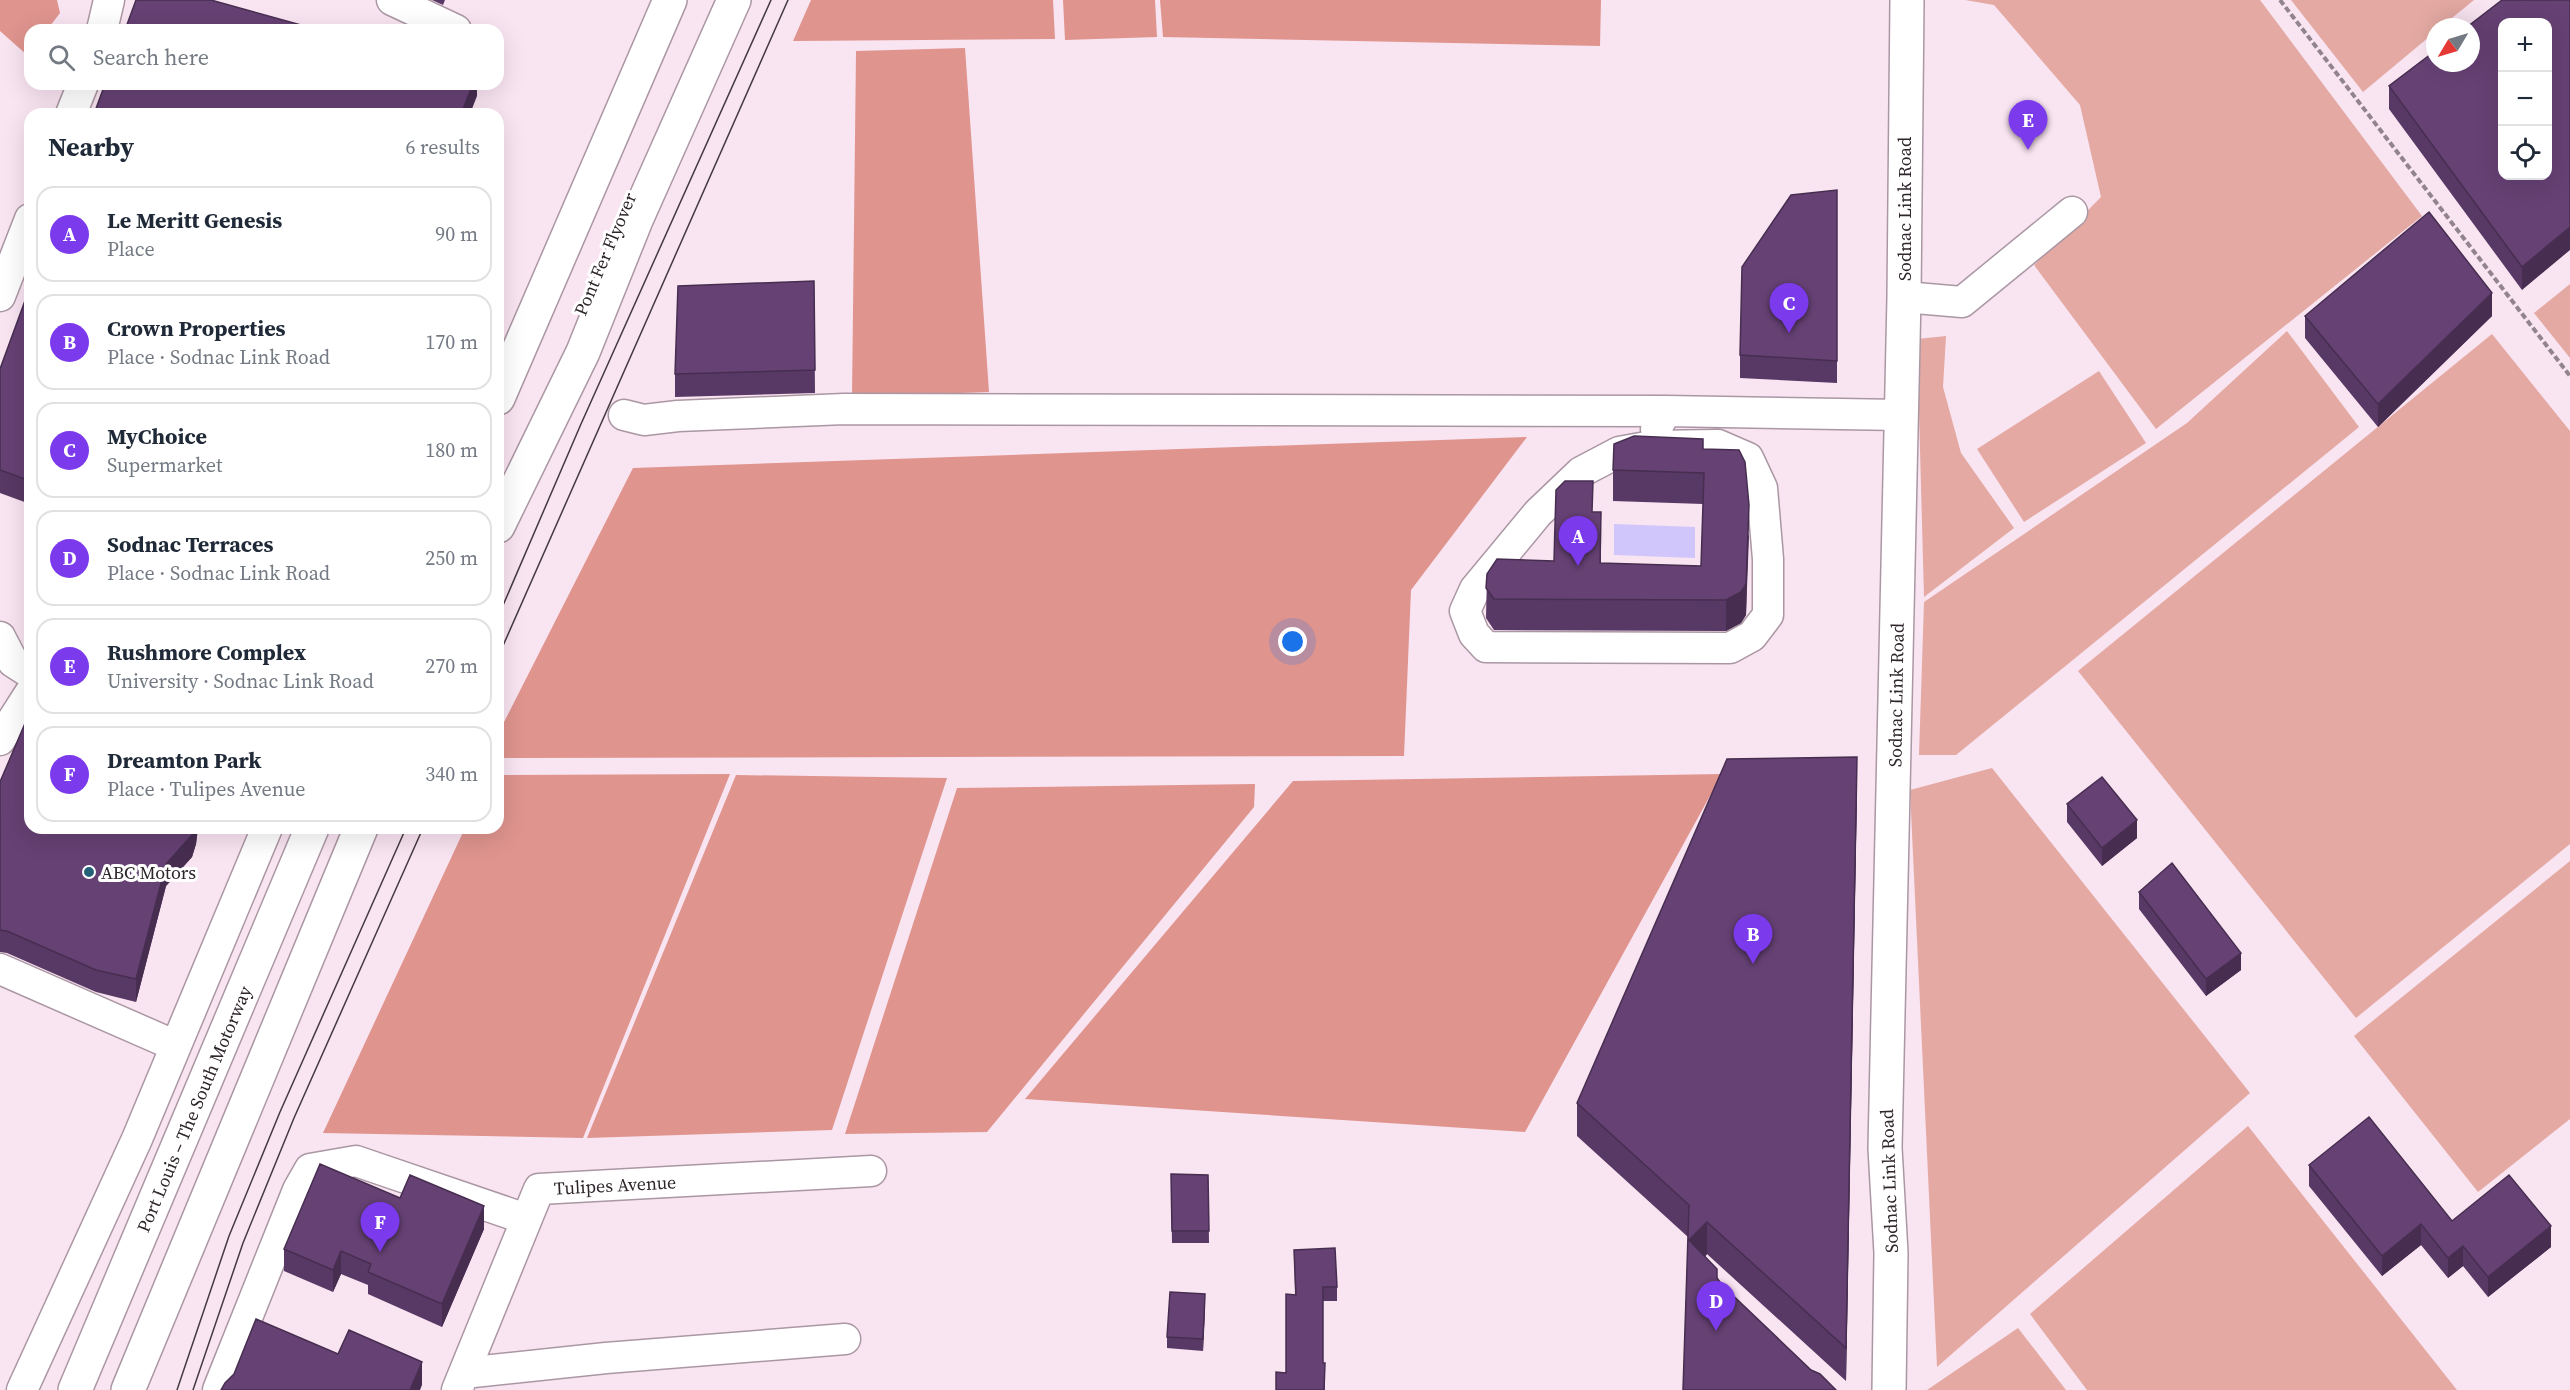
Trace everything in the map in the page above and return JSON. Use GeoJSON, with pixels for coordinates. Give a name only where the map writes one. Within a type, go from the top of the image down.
{"type":"FeatureCollection","features":[{"type":"Feature","properties":{"kind":"main road"},"geometry":{"type":"LineString","coordinates":[[504,336],[520,292],[645,0]]}},
{"type":"Feature","properties":{"kind":"main road"},"geometry":{"type":"LineString","coordinates":[[504,384],[670,0]]}},
{"type":"Feature","properties":{"kind":"main road","name":"Pont Fer Flyover"},"geometry":{"type":"LineString","coordinates":[[504,494],[711,0]]}},
{"type":"Feature","properties":{"kind":"main road"},"geometry":{"type":"LineString","coordinates":[[504,514],[583,351],[636,220],[734,0]]}},
{"type":"Feature","properties":{"kind":"main road","name":"Sodnac Link Road"},"geometry":{"type":"LineString","coordinates":[[1889,1390],[1891,1254],[1885,1148],[1904,297],[1907,0]]}},
{"type":"Feature","properties":{"kind":"main road","name":"Port Louis – The South Motorway"},"geometry":{"type":"LineString","coordinates":[[75,1390],[309,834]]}},
{"type":"Feature","properties":{"kind":"main road"},"geometry":{"type":"LineString","coordinates":[[129,1390],[359,834]]}},
{"type":"Feature","properties":{"kind":"street"},"geometry":{"type":"LineString","coordinates":[[104,24],[110,0]]}},
{"type":"Feature","properties":{"kind":"street"},"geometry":{"type":"LineString","coordinates":[[392,0],[443,24]]}},
{"type":"Feature","properties":{"kind":"street"},"geometry":{"type":"LineString","coordinates":[[73,108],[81,90]]}},
{"type":"Feature","properties":{"kind":"street"},"geometry":{"type":"LineString","coordinates":[[1904,297],[1962,302],[2072,212]]}},
{"type":"Feature","properties":{"kind":"street"},"geometry":{"type":"LineString","coordinates":[[0,296],[24,234]]}},
{"type":"Feature","properties":{"kind":"street"},"geometry":{"type":"LineString","coordinates":[[624,415],[644,420],[678,416],[844,409],[1666,411],[1901,415]]}},
{"type":"Feature","properties":{"kind":"street"},"geometry":{"type":"LineString","coordinates":[[1652,446],[1657,423],[1666,411]]}},
{"type":"Feature","properties":{"kind":"street"},"geometry":{"type":"LineString","coordinates":[[1718,445],[1748,458],[1762,488],[1768,559],[1768,615],[1752,636],[1730,648],[1486,647],[1474,634],[1466,611],[1475,589],[1503,555],[1538,513],[1581,472],[1619,452],[1652,446],[1718,445]]}},
{"type":"Feature","properties":{"kind":"street"},"geometry":{"type":"LineString","coordinates":[[0,637],[13,662],[24,669]]}},
{"type":"Feature","properties":{"kind":"street"},"geometry":{"type":"LineString","coordinates":[[0,740],[24,702]]}},
{"type":"Feature","properties":{"kind":"street"},"geometry":{"type":"LineString","coordinates":[[21,1390],[137,1140],[265,834]]}},
{"type":"Feature","properties":{"kind":"street"},"geometry":{"type":"LineString","coordinates":[[0,969],[177,1046]]}},
{"type":"Feature","properties":{"kind":"street"},"geometry":{"type":"LineString","coordinates":[[218,1390],[298,1190],[310,1168],[356,1161],[526,1219]]}},
{"type":"Feature","properties":{"kind":"street","name":"Tulipes Avenue"},"geometry":{"type":"LineString","coordinates":[[461,1382],[539,1189],[871,1171]]}},
{"type":"Feature","properties":{"kind":"street"},"geometry":{"type":"LineString","coordinates":[[461,1382],[606,1358],[845,1339]]}},
{"type":"Feature","properties":{"kind":"path"},"geometry":{"type":"LineString","coordinates":[[2280,0],[2570,376]]}},
{"type":"Feature","properties":{"kind":"shaded area"},"geometry":{"type":"Polygon","coordinates":[[[0,0],[57,0],[60,13],[52,24],[24,24],[24,52],[0,31],[0,0]]]}},
{"type":"Feature","properties":{"kind":"shaded area"},"geometry":{"type":"Polygon","coordinates":[[[811,0],[1053,0],[1055,39],[793,41],[811,0]]]}},
{"type":"Feature","properties":{"kind":"shaded area"},"geometry":{"type":"Polygon","coordinates":[[[1063,0],[1155,0],[1157,37],[1065,40],[1063,0]]]}},
{"type":"Feature","properties":{"kind":"shaded area"},"geometry":{"type":"Polygon","coordinates":[[[1160,0],[1601,0],[1600,46],[1163,37],[1160,0]]]}},
{"type":"Feature","properties":{"kind":"shaded area"},"geometry":{"type":"Polygon","coordinates":[[[1965,0],[2260,0],[2422,216],[2156,429],[2034,265],[2101,197],[2080,105],[1994,5],[1965,0]]]}},
{"type":"Feature","properties":{"kind":"shaded area"},"geometry":{"type":"Polygon","coordinates":[[[2291,0],[2474,0],[2452,18],[2426,18],[2426,40],[2363,92],[2291,0]]]}},
{"type":"Feature","properties":{"kind":"shaded area"},"geometry":{"type":"Polygon","coordinates":[[[965,48],[989,392],[852,397],[856,51],[965,48]]]}},
{"type":"Feature","properties":{"kind":"shaded area"},"geometry":{"type":"Polygon","coordinates":[[[2570,284],[2570,358],[2534,313],[2570,284]]]}},
{"type":"Feature","properties":{"kind":"shaded area"},"geometry":{"type":"Polygon","coordinates":[[[2287,331],[2359,427],[1956,755],[1919,755],[1924,602],[2187,423],[2287,331]]]}},
{"type":"Feature","properties":{"kind":"shaded area"},"geometry":{"type":"Polygon","coordinates":[[[2492,334],[2570,431],[2570,844],[2356,1018],[2078,671],[2492,334]]]}},
{"type":"Feature","properties":{"kind":"shaded area"},"geometry":{"type":"Polygon","coordinates":[[[1946,336],[1943,387],[1961,453],[2014,528],[1924,597],[1917,339],[1946,336]]]}},
{"type":"Feature","properties":{"kind":"shaded area"},"geometry":{"type":"Polygon","coordinates":[[[2099,371],[2146,443],[2024,522],[1977,449],[2099,371]]]}},
{"type":"Feature","properties":{"kind":"shaded area"},"geometry":{"type":"Polygon","coordinates":[[[1527,437],[1411,590],[1404,756],[504,758],[504,722],[633,468],[1527,437]]]}},
{"type":"Feature","properties":{"kind":"shaded area"},"geometry":{"type":"Polygon","coordinates":[[[1614,524],[1695,527],[1695,558],[1614,555],[1614,524]]]}},
{"type":"Feature","properties":{"kind":"shaded area"},"geometry":{"type":"Polygon","coordinates":[[[1992,768],[2250,1093],[1937,1367],[1910,790],[1992,768]]]}},
{"type":"Feature","properties":{"kind":"shaded area"},"geometry":{"type":"Polygon","coordinates":[[[730,774],[583,1138],[323,1133],[462,834],[504,834],[504,775],[730,774]]]}},
{"type":"Feature","properties":{"kind":"shaded area"},"geometry":{"type":"Polygon","coordinates":[[[1722,774],[1525,1132],[1025,1099],[1293,781],[1722,774]]]}},
{"type":"Feature","properties":{"kind":"shaded area"},"geometry":{"type":"Polygon","coordinates":[[[736,775],[947,778],[832,1130],[587,1138],[736,775]]]}},
{"type":"Feature","properties":{"kind":"shaded area"},"geometry":{"type":"Polygon","coordinates":[[[1255,784],[1254,807],[987,1132],[845,1134],[957,788],[1255,784]]]}},
{"type":"Feature","properties":{"kind":"shaded area"},"geometry":{"type":"Polygon","coordinates":[[[2570,861],[2570,1119],[2478,1192],[2354,1036],[2570,861]]]}},
{"type":"Feature","properties":{"kind":"shaded area"},"geometry":{"type":"Polygon","coordinates":[[[2248,1126],[2457,1390],[2087,1390],[2030,1314],[2248,1126]]]}},
{"type":"Feature","properties":{"kind":"shaded area"},"geometry":{"type":"Polygon","coordinates":[[[2018,1328],[2066,1390],[1927,1390],[2018,1328]]]}},
{"type":"Feature","properties":{"kind":"building"},"geometry":{"type":"Polygon","coordinates":[[[136,0],[211,0],[297,24],[127,24],[136,0]]]}},
{"type":"Feature","properties":{"kind":"building"},"geometry":{"type":"Polygon","coordinates":[[[2502,0],[2570,0],[2570,227],[2522,267],[2389,86],[2426,58],[2426,72],[2480,72],[2479,18],[2502,0]]]}},
{"type":"Feature","properties":{"kind":"building"},"geometry":{"type":"Polygon","coordinates":[[[103,90],[471,90],[463,108],[96,108],[103,90]]]}},
{"type":"Feature","properties":{"kind":"building"},"geometry":{"type":"Polygon","coordinates":[[[1837,190],[1837,361],[1740,355],[1742,267],[1791,195],[1837,190]]]}},
{"type":"Feature","properties":{"kind":"building"},"geometry":{"type":"Polygon","coordinates":[[[2429,212],[2492,293],[2378,404],[2305,316],[2429,212]]]}},
{"type":"Feature","properties":{"kind":"building"},"geometry":{"type":"Polygon","coordinates":[[[814,281],[815,370],[675,374],[678,286],[814,281]]]}},
{"type":"Feature","properties":{"kind":"building"},"geometry":{"type":"Polygon","coordinates":[[[24,303],[24,479],[0,470],[0,369],[24,303]]]}},
{"type":"Feature","properties":{"kind":"building"},"geometry":{"type":"Polygon","coordinates":[[[1634,436],[1703,439],[1703,449],[1739,450],[1745,462],[1749,505],[1746,584],[1741,592],[1726,600],[1494,599],[1486,588],[1487,574],[1497,559],[1554,561],[1556,490],[1565,481],[1593,481],[1592,512],[1601,512],[1600,563],[1701,566],[1704,473],[1613,470],[1614,444],[1634,436]]]}},
{"type":"Feature","properties":{"kind":"building","name":"ABC Motors"},"geometry":{"type":"Polygon","coordinates":[[[24,726],[24,834],[192,834],[166,864],[136,979],[96,970],[0,930],[0,782],[24,726]]]}},
{"type":"Feature","properties":{"kind":"building"},"geometry":{"type":"Polygon","coordinates":[[[1857,757],[1846,1348],[1707,1222],[1689,1240],[1717,1269],[1717,1278],[1722,1285],[1811,1370],[1820,1374],[1836,1390],[1683,1390],[1689,1205],[1577,1103],[1727,759],[1857,757]]]}},
{"type":"Feature","properties":{"kind":"building"},"geometry":{"type":"Polygon","coordinates":[[[2102,777],[2137,820],[2102,848],[2067,804],[2102,777]]]}},
{"type":"Feature","properties":{"kind":"building"},"geometry":{"type":"Polygon","coordinates":[[[2172,863],[2241,953],[2206,979],[2139,892],[2172,863]]]}},
{"type":"Feature","properties":{"kind":"building"},"geometry":{"type":"Polygon","coordinates":[[[2369,1117],[2452,1221],[2509,1175],[2551,1226],[2488,1277],[2463,1246],[2448,1258],[2421,1224],[2382,1256],[2309,1165],[2369,1117]]]}},
{"type":"Feature","properties":{"kind":"building"},"geometry":{"type":"Polygon","coordinates":[[[320,1164],[400,1198],[410,1175],[484,1206],[442,1304],[368,1272],[371,1264],[341,1251],[333,1270],[284,1249],[320,1164]]]}},
{"type":"Feature","properties":{"kind":"building"},"geometry":{"type":"Polygon","coordinates":[[[1171,1174],[1208,1175],[1209,1231],[1172,1231],[1171,1174]]]}},
{"type":"Feature","properties":{"kind":"building"},"geometry":{"type":"Polygon","coordinates":[[[1335,1248],[1337,1287],[1323,1287],[1324,1390],[1276,1390],[1276,1372],[1286,1373],[1286,1294],[1296,1295],[1294,1250],[1335,1248]]]}},
{"type":"Feature","properties":{"kind":"building"},"geometry":{"type":"Polygon","coordinates":[[[1170,1292],[1205,1294],[1203,1339],[1167,1337],[1170,1292]]]}},
{"type":"Feature","properties":{"kind":"building"},"geometry":{"type":"Polygon","coordinates":[[[256,1319],[338,1354],[349,1330],[422,1362],[410,1390],[221,1390],[234,1374],[256,1319]]]}},
{"type":"Feature","properties":{"kind":"tram line"},"geometry":{"type":"LineString","coordinates":[[504,603],[581,424],[771,0]]}},
{"type":"Feature","properties":{"kind":"tram line"},"geometry":{"type":"LineString","coordinates":[[504,643],[788,0]]}},
{"type":"Feature","properties":{"kind":"tram line"},"geometry":{"type":"LineString","coordinates":[[177,1390],[229,1236],[280,1112],[403,834]]}},
{"type":"Feature","properties":{"kind":"tram line"},"geometry":{"type":"LineString","coordinates":[[193,1390],[243,1243],[294,1118],[420,834]]}},
{"type":"Feature","properties":{"kind":"place","name":"Rushmore Complex"},"geometry":{"type":"Point","coordinates":[2028,150]}},
{"type":"Feature","properties":{"kind":"place","name":"MyChoice"},"geometry":{"type":"Point","coordinates":[1789,333]}},
{"type":"Feature","properties":{"kind":"place","name":"Le Meritt Genesis"},"geometry":{"type":"Point","coordinates":[1578,566]}},
{"type":"Feature","properties":{"kind":"place","name":"ABC Motors"},"geometry":{"type":"Point","coordinates":[89,872]}},
{"type":"Feature","properties":{"kind":"place","name":"Crown Properties"},"geometry":{"type":"Point","coordinates":[1753,964]}},
{"type":"Feature","properties":{"kind":"place","name":"Dreamton Park"},"geometry":{"type":"Point","coordinates":[380,1252]}},
{"type":"Feature","properties":{"kind":"place","name":"Sodnac Terraces"},"geometry":{"type":"Point","coordinates":[1716,1331]}}]}
